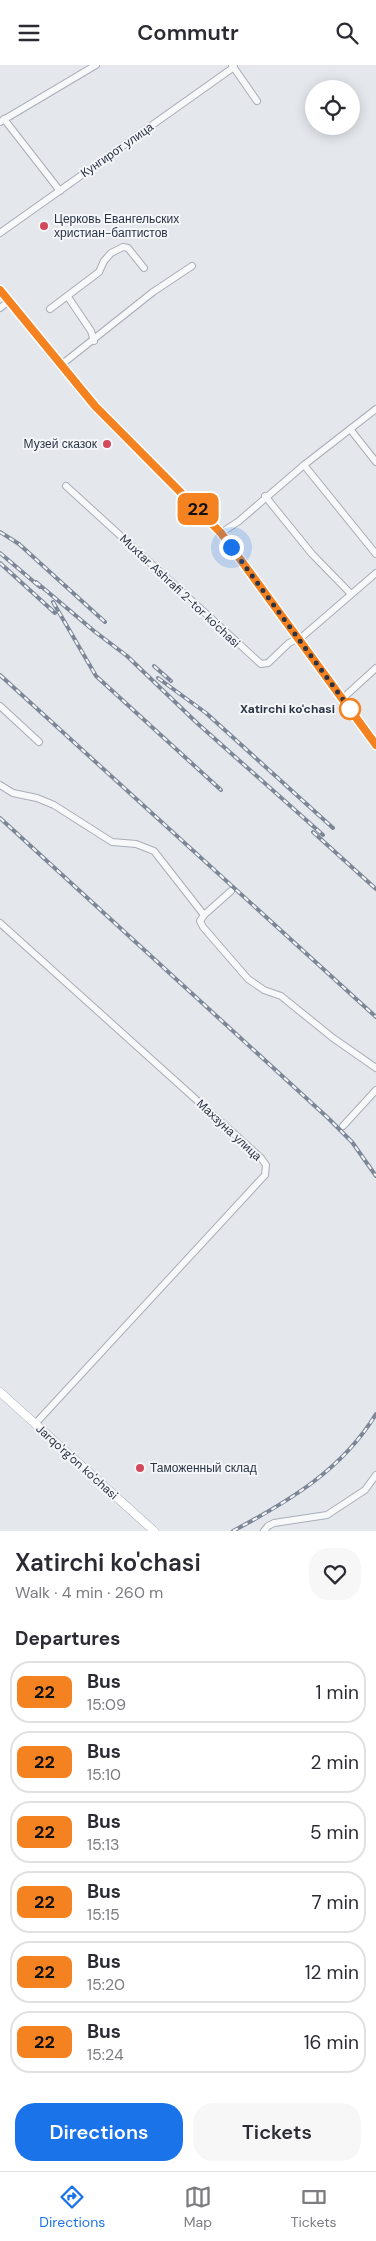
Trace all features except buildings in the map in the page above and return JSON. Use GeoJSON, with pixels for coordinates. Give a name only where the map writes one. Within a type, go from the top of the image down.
{"type":"FeatureCollection","features":[{"type":"Feature","properties":{"kind":"main road"},"geometry":{"type":"LineString","coordinates":[[0,290],[95,406],[221,533],[376,745]]}},
{"type":"Feature","properties":{"kind":"main road","name":"Jarqo'rg'on ko'chasi"},"geometry":{"type":"LineString","coordinates":[[0,1392],[33,1426],[147,1531]]}},
{"type":"Feature","properties":{"kind":"main road","name":"Jarqo'rg'on ko'chasi"},"geometry":{"type":"LineString","coordinates":[[0,1399],[154,1531]]}},
{"type":"Feature","properties":{"kind":"street"},"geometry":{"type":"LineString","coordinates":[[60,191],[2,120],[96,65]]}},
{"type":"Feature","properties":{"kind":"street"},"geometry":{"type":"LineString","coordinates":[[233,66],[257,101]]}},
{"type":"Feature","properties":{"kind":"street","name":"Кунгирот улица"},"geometry":{"type":"LineString","coordinates":[[0,233],[233,66]]}},
{"type":"Feature","properties":{"kind":"street"},"geometry":{"type":"LineString","coordinates":[[50,309],[99,272],[104,261],[111,253],[123,247],[128,248],[144,269]]}},
{"type":"Feature","properties":{"kind":"street"},"geometry":{"type":"LineString","coordinates":[[61,365],[153,293],[192,266]]}},
{"type":"Feature","properties":{"kind":"street"},"geometry":{"type":"LineString","coordinates":[[68,297],[91,331],[94,341]]}},
{"type":"Feature","properties":{"kind":"street"},"geometry":{"type":"LineString","coordinates":[[0,308],[9,301]]}},
{"type":"Feature","properties":{"kind":"street"},"geometry":{"type":"LineString","coordinates":[[221,533],[239,521],[265,496],[376,409]]}},
{"type":"Feature","properties":{"kind":"street"},"geometry":{"type":"LineString","coordinates":[[350,429],[376,462]]}},
{"type":"Feature","properties":{"kind":"street"},"geometry":{"type":"LineString","coordinates":[[304,465],[376,554]]}},
{"type":"Feature","properties":{"kind":"street","name":"Muxtar Ashrafi 2-tor ko'chasi"},"geometry":{"type":"LineString","coordinates":[[66,486],[257,662],[268,663],[289,643],[298,639],[376,573]]}},
{"type":"Feature","properties":{"kind":"street"},"geometry":{"type":"LineString","coordinates":[[265,496],[312,554],[350,594]]}},
{"type":"Feature","properties":{"kind":"street"},"geometry":{"type":"LineString","coordinates":[[342,699],[376,668]]}},
{"type":"Feature","properties":{"kind":"street"},"geometry":{"type":"LineString","coordinates":[[0,706],[39,742]]}},
{"type":"Feature","properties":{"kind":"street"},"geometry":{"type":"LineString","coordinates":[[0,785],[13,793],[38,797],[54,805],[112,842],[136,844],[154,851],[204,915]]}},
{"type":"Feature","properties":{"kind":"street"},"geometry":{"type":"LineString","coordinates":[[231,891],[204,915],[200,921],[202,927],[248,979],[264,990],[281,996],[333,1038],[376,1068]]}},
{"type":"Feature","properties":{"kind":"street","name":"Махзуна улица"},"geometry":{"type":"LineString","coordinates":[[0,923],[261,1158],[266,1168],[265,1175],[33,1426]]}},
{"type":"Feature","properties":{"kind":"street"},"geometry":{"type":"LineString","coordinates":[[343,1126],[376,1090]]}},
{"type":"Feature","properties":{"kind":"street"},"geometry":{"type":"LineString","coordinates":[[264,1531],[271,1524],[327,1515],[365,1490],[376,1475]]}},
{"type":"Feature","properties":{"kind":"railway"},"geometry":{"type":"LineString","coordinates":[[0,532],[19,544],[105,622]]}},
{"type":"Feature","properties":{"kind":"railway"},"geometry":{"type":"LineString","coordinates":[[0,553],[40,587]]}},
{"type":"Feature","properties":{"kind":"railway"},"geometry":{"type":"LineString","coordinates":[[0,563],[55,613]]}},
{"type":"Feature","properties":{"kind":"railway"},"geometry":{"type":"LineString","coordinates":[[36,582],[127,656],[197,723],[323,835]]}},
{"type":"Feature","properties":{"kind":"railway"},"geometry":{"type":"LineString","coordinates":[[53,602],[96,676],[221,790]]}},
{"type":"Feature","properties":{"kind":"railway"},"geometry":{"type":"LineString","coordinates":[[154,666],[171,681]]}},
{"type":"Feature","properties":{"kind":"railway"},"geometry":{"type":"LineString","coordinates":[[0,675],[376,1017]]}},
{"type":"Feature","properties":{"kind":"railway"},"geometry":{"type":"LineString","coordinates":[[158,678],[206,713],[333,828]]}},
{"type":"Feature","properties":{"kind":"railway"},"geometry":{"type":"LineString","coordinates":[[0,818],[328,1118],[352,1142],[376,1176]]}},
{"type":"Feature","properties":{"kind":"railway"},"geometry":{"type":"LineString","coordinates":[[313,832],[376,889]]}},
{"type":"Feature","properties":{"kind":"railway"},"geometry":{"type":"LineString","coordinates":[[233,1531],[294,1496],[331,1468],[347,1452],[376,1414]]}},
{"type":"Feature","properties":{"kind":"bus line","name":"22"},"geometry":{"type":"LineString","coordinates":[[0,290],[95,406],[221,533],[376,745]]}},
{"type":"Feature","properties":{"kind":"place","name":"Церковь Евангельских христиан-баптистов"},"geometry":{"type":"Point","coordinates":[44,226]}},
{"type":"Feature","properties":{"kind":"place","name":"Музей сказок"},"geometry":{"type":"Point","coordinates":[107,444]}},
{"type":"Feature","properties":{"kind":"place","name":"Xatirchi ko'chasi"},"geometry":{"type":"Point","coordinates":[350,709]}},
{"type":"Feature","properties":{"kind":"place","name":"Таможенный склад"},"geometry":{"type":"Point","coordinates":[140,1468]}},
{"type":"Feature","properties":{"kind":"route"},"geometry":{"type":"LineString","coordinates":[[231,547],[350,709]]}}]}
